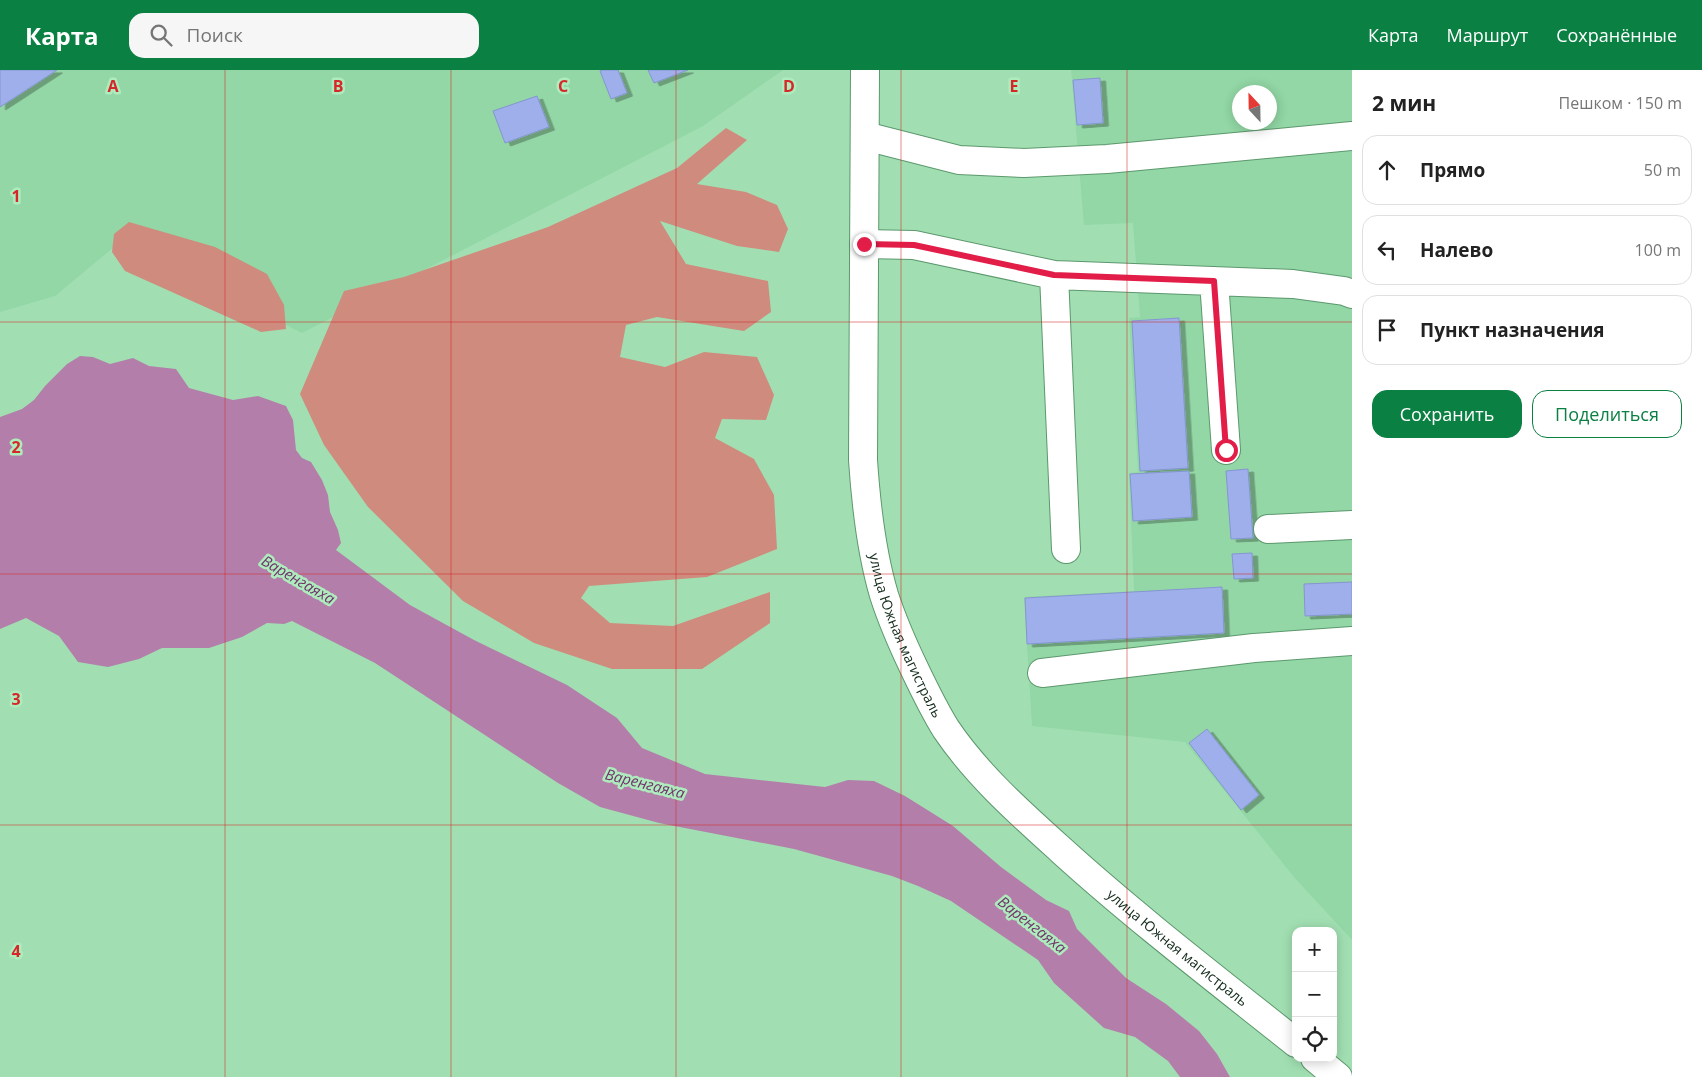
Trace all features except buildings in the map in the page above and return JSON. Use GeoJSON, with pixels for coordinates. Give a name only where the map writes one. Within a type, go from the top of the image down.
{"type":"FeatureCollection","features":[{"type":"Feature","properties":{"kind":"main road","name":"улица Южная магистраль"},"geometry":{"type":"LineString","coordinates":[[865,70],[862,402],[866,506],[873,548],[884,594],[905,649],[927,696],[946,729],[973,764],[1022,814],[1096,882],[1292,1040]]}},
{"type":"Feature","properties":{"kind":"main road"},"geometry":{"type":"LineString","coordinates":[[864,136],[959,160],[1024,163],[1107,159],[1352,136]]}},
{"type":"Feature","properties":{"kind":"main road"},"geometry":{"type":"LineString","coordinates":[[864,244],[914,245],[1054,275],[1293,284],[1352,294]]}},
{"type":"Feature","properties":{"kind":"main road"},"geometry":{"type":"LineString","coordinates":[[1054,275],[1066,549]]}},
{"type":"Feature","properties":{"kind":"main road"},"geometry":{"type":"LineString","coordinates":[[1214,281],[1226,450]]}},
{"type":"Feature","properties":{"kind":"main road"},"geometry":{"type":"LineString","coordinates":[[1268,529],[1352,525]]}},
{"type":"Feature","properties":{"kind":"main road"},"geometry":{"type":"LineString","coordinates":[[1042,673],[1254,648],[1352,642]]}},
{"type":"Feature","properties":{"kind":"main road"},"geometry":{"type":"LineString","coordinates":[[1320,1062],[1338,1077]]}},
{"type":"Feature","properties":{"kind":"shaded area"},"geometry":{"type":"Polygon","coordinates":[[[0,70],[783,70],[703,126],[302,333],[120,242],[55,296],[0,312],[0,70]]]}},
{"type":"Feature","properties":{"kind":"shaded area"},"geometry":{"type":"Polygon","coordinates":[[[1071,70],[1352,70],[1352,940],[1294,877],[1185,742],[1032,726],[1024,597],[1134,591],[1129,473],[1138,472],[1129,318],[1140,317],[1133,223],[1084,225],[1071,70]]]}},
{"type":"Feature","properties":{"kind":"shaded area"},"geometry":{"type":"Polygon","coordinates":[[[726,128],[747,140],[697,184],[746,192],[777,205],[788,229],[779,252],[737,246],[660,221],[686,264],[768,281],[771,312],[744,331],[657,317],[626,325],[620,357],[665,367],[704,352],[757,357],[774,395],[766,420],[722,419],[715,438],[754,459],[774,495],[777,549],[707,577],[589,586],[581,598],[610,623],[673,626],[770,592],[770,623],[702,669],[612,669],[534,643],[463,601],[368,507],[324,445],[300,394],[344,291],[404,277],[548,227],[677,168],[726,128]]]}},
{"type":"Feature","properties":{"kind":"shaded area"},"geometry":{"type":"Polygon","coordinates":[[[129,222],[215,247],[267,274],[284,305],[286,329],[261,332],[125,271],[112,252],[114,234],[129,222]]]}},
{"type":"Feature","properties":{"kind":"water","name":"Варенгаяха"},"geometry":{"type":"Polygon","coordinates":[[[80,356],[93,357],[110,364],[133,358],[149,366],[176,369],[189,388],[233,400],[258,396],[286,406],[293,420],[296,450],[302,458],[311,462],[322,480],[328,495],[330,512],[338,530],[341,543],[336,550],[410,605],[474,640],[567,685],[617,718],[642,748],[705,774],[825,787],[848,780],[874,781],[905,796],[953,826],[1001,867],[1046,900],[1069,911],[1077,929],[1126,978],[1166,1004],[1199,1031],[1217,1054],[1230,1077],[1180,1077],[1168,1061],[1135,1037],[1104,1028],[1054,983],[1038,960],[951,901],[892,876],[794,849],[659,823],[600,807],[558,783],[375,663],[292,621],[284,624],[267,623],[242,637],[209,648],[162,648],[139,659],[108,667],[78,662],[59,636],[26,618],[0,629],[0,417],[22,409],[34,400],[67,364],[80,356]]]}},
{"type":"Feature","properties":{"kind":"route"},"geometry":{"type":"LineString","coordinates":[[864,244],[914,245],[1054,275],[1214,281],[1226,450]]}}]}
